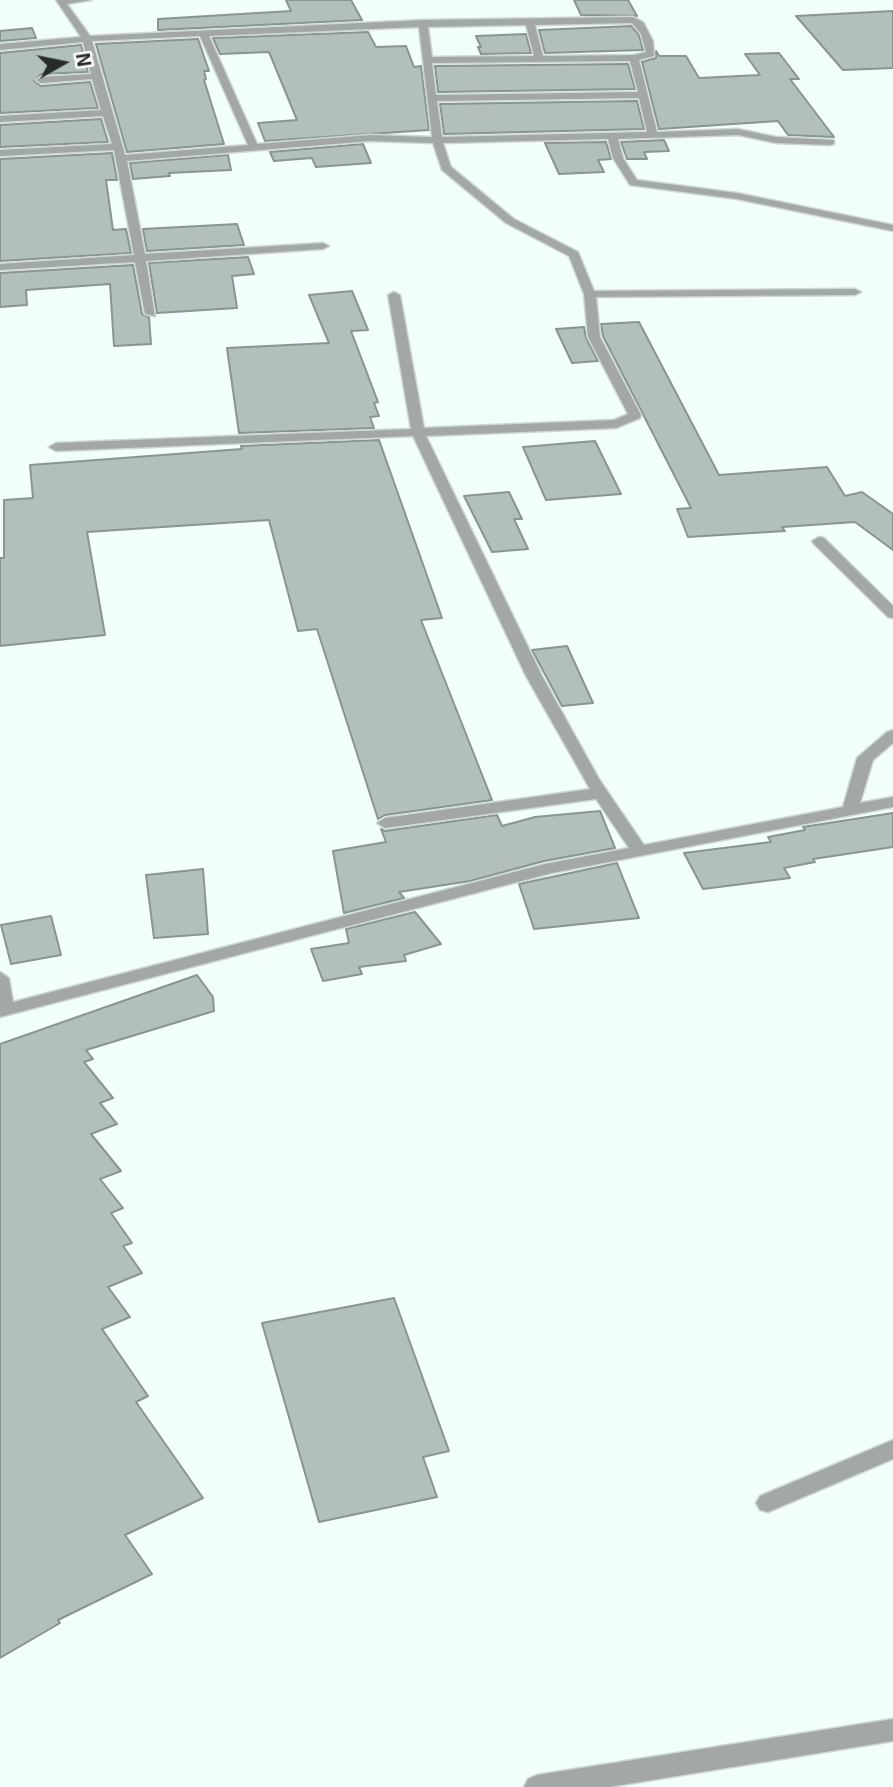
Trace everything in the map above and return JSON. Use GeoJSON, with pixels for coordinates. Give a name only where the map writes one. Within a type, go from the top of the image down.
{"type":"FeatureCollection","features":[{"type":"Feature","properties":{"kind":"street"},"geometry":{"type":"LineString","coordinates":[[61,1],[87,0]]}},
{"type":"Feature","properties":{"kind":"street"},"geometry":{"type":"LineString","coordinates":[[61,1],[87,38],[119,152],[151,314]]}},
{"type":"Feature","properties":{"kind":"street"},"geometry":{"type":"LineString","coordinates":[[0,47],[87,38],[423,23],[627,20],[639,22],[648,37],[651,54],[634,58],[428,60]]}},
{"type":"Feature","properties":{"kind":"street"},"geometry":{"type":"LineString","coordinates":[[530,22],[539,59]]}},
{"type":"Feature","properties":{"kind":"street"},"geometry":{"type":"LineString","coordinates":[[56,447],[616,424],[635,415],[594,337],[590,294],[574,254],[510,221],[446,169],[437,140],[423,23]]}},
{"type":"Feature","properties":{"kind":"street"},"geometry":{"type":"LineString","coordinates":[[204,34],[254,148]]}},
{"type":"Feature","properties":{"kind":"street"},"geometry":{"type":"LineString","coordinates":[[634,58],[653,135]]}},
{"type":"Feature","properties":{"kind":"street"},"geometry":{"type":"LineString","coordinates":[[41,80],[96,76]]}},
{"type":"Feature","properties":{"kind":"street"},"geometry":{"type":"LineString","coordinates":[[431,98],[642,95]]}},
{"type":"Feature","properties":{"kind":"street"},"geometry":{"type":"LineString","coordinates":[[0,119],[107,113]]}},
{"type":"Feature","properties":{"kind":"street"},"geometry":{"type":"LineString","coordinates":[[0,153],[254,148],[370,138],[437,140],[738,132],[776,140],[830,142]]}},
{"type":"Feature","properties":{"kind":"street"},"geometry":{"type":"LineString","coordinates":[[612,136],[618,158],[634,183],[737,196],[893,228]]}},
{"type":"Feature","properties":{"kind":"street"},"geometry":{"type":"LineString","coordinates":[[0,267],[323,246]]}},
{"type":"Feature","properties":{"kind":"street"},"geometry":{"type":"LineString","coordinates":[[590,294],[855,292]]}},
{"type":"Feature","properties":{"kind":"street"},"geometry":{"type":"LineString","coordinates":[[394,295],[418,433],[534,676],[600,793],[640,851]]}},
{"type":"Feature","properties":{"kind":"street"},"geometry":{"type":"LineString","coordinates":[[819,541],[893,614]]}},
{"type":"Feature","properties":{"kind":"street"},"geometry":{"type":"LineString","coordinates":[[850,811],[865,758],[893,735]]}},
{"type":"Feature","properties":{"kind":"street"},"geometry":{"type":"LineString","coordinates":[[385,822],[600,793]]}},
{"type":"Feature","properties":{"kind":"street"},"geometry":{"type":"LineString","coordinates":[[0,978],[3,1010],[551,868],[893,802]]}},
{"type":"Feature","properties":{"kind":"street"},"geometry":{"type":"LineString","coordinates":[[768,1503],[893,1449]]}},
{"type":"Feature","properties":{"kind":"street"},"geometry":{"type":"LineString","coordinates":[[537,1787],[893,1730]]}},
{"type":"Feature","properties":{"kind":"building"},"geometry":{"type":"Polygon","coordinates":[[[286,0],[351,0],[362,20],[158,30],[158,19],[291,11],[286,0]]]}},
{"type":"Feature","properties":{"kind":"building"},"geometry":{"type":"Polygon","coordinates":[[[574,0],[628,0],[637,16],[581,15],[574,0]]]}},
{"type":"Feature","properties":{"kind":"building"},"geometry":{"type":"Polygon","coordinates":[[[893,11],[893,68],[843,70],[796,16],[893,11]]]}},
{"type":"Feature","properties":{"kind":"building"},"geometry":{"type":"Polygon","coordinates":[[[631,26],[639,35],[643,50],[545,53],[539,30],[631,26]]]}},
{"type":"Feature","properties":{"kind":"building"},"geometry":{"type":"Polygon","coordinates":[[[32,28],[36,38],[0,41],[0,31],[32,28]]]}},
{"type":"Feature","properties":{"kind":"building"},"geometry":{"type":"Polygon","coordinates":[[[368,32],[376,47],[406,46],[414,67],[421,66],[429,130],[265,141],[258,123],[297,120],[269,52],[220,54],[213,38],[368,32]]]}},
{"type":"Feature","properties":{"kind":"building"},"geometry":{"type":"Polygon","coordinates":[[[526,34],[531,53],[481,54],[476,36],[526,34]]]}},
{"type":"Feature","properties":{"kind":"building"},"geometry":{"type":"Polygon","coordinates":[[[198,39],[209,71],[204,71],[204,80],[224,144],[127,152],[96,44],[198,39]]]}},
{"type":"Feature","properties":{"kind":"building"},"geometry":{"type":"Polygon","coordinates":[[[81,45],[88,72],[41,74],[34,81],[41,86],[90,82],[98,108],[0,113],[0,53],[81,45]]]}},
{"type":"Feature","properties":{"kind":"building"},"geometry":{"type":"Polygon","coordinates":[[[656,51],[659,56],[686,56],[699,78],[760,75],[745,54],[779,53],[799,79],[790,79],[834,137],[788,135],[778,121],[659,129],[642,62],[656,58],[656,51]]]}},
{"type":"Feature","properties":{"kind":"building"},"geometry":{"type":"Polygon","coordinates":[[[628,64],[635,89],[438,92],[435,66],[628,64]]]}},
{"type":"Feature","properties":{"kind":"building"},"geometry":{"type":"Polygon","coordinates":[[[637,101],[644,129],[444,134],[440,104],[637,101]]]}},
{"type":"Feature","properties":{"kind":"building"},"geometry":{"type":"Polygon","coordinates":[[[101,119],[108,142],[0,147],[0,125],[101,119]]]}},
{"type":"Feature","properties":{"kind":"building"},"geometry":{"type":"Polygon","coordinates":[[[664,140],[669,151],[644,152],[647,159],[627,159],[621,142],[664,140]]]}},
{"type":"Feature","properties":{"kind":"building"},"geometry":{"type":"Polygon","coordinates":[[[606,142],[611,159],[598,160],[604,172],[559,174],[545,143],[606,142]]]}},
{"type":"Feature","properties":{"kind":"building"},"geometry":{"type":"Polygon","coordinates":[[[363,144],[371,163],[316,167],[312,158],[274,161],[270,152],[363,144]]]}},
{"type":"Feature","properties":{"kind":"building"},"geometry":{"type":"Polygon","coordinates":[[[112,153],[117,180],[106,180],[113,230],[126,229],[131,253],[0,261],[0,159],[112,153]]]}},
{"type":"Feature","properties":{"kind":"building"},"geometry":{"type":"Polygon","coordinates":[[[228,155],[231,170],[169,173],[170,176],[133,179],[130,163],[228,155]]]}},
{"type":"Feature","properties":{"kind":"building"},"geometry":{"type":"Polygon","coordinates":[[[237,224],[244,245],[147,251],[143,229],[237,224]]]}},
{"type":"Feature","properties":{"kind":"building"},"geometry":{"type":"Polygon","coordinates":[[[248,257],[254,274],[232,276],[237,308],[157,313],[149,263],[248,257]]]}},
{"type":"Feature","properties":{"kind":"building"},"geometry":{"type":"Polygon","coordinates":[[[133,265],[142,314],[149,317],[151,344],[114,346],[110,284],[26,290],[27,305],[0,307],[0,273],[133,265]]]}},
{"type":"Feature","properties":{"kind":"building"},"geometry":{"type":"Polygon","coordinates":[[[352,291],[368,330],[351,331],[378,402],[374,403],[379,416],[370,417],[374,428],[239,433],[227,348],[329,343],[309,295],[352,291]]]}},
{"type":"Feature","properties":{"kind":"building"},"geometry":{"type":"Polygon","coordinates":[[[639,322],[719,475],[827,467],[845,496],[862,492],[893,514],[893,550],[855,522],[782,527],[785,531],[688,537],[677,509],[691,508],[603,336],[601,324],[639,322]]]}},
{"type":"Feature","properties":{"kind":"building"},"geometry":{"type":"Polygon","coordinates":[[[584,327],[586,338],[598,361],[572,363],[556,329],[584,327]]]}},
{"type":"Feature","properties":{"kind":"building"},"geometry":{"type":"Polygon","coordinates":[[[379,440],[442,618],[421,620],[492,800],[385,815],[378,819],[317,629],[298,631],[269,520],[87,532],[105,635],[0,646],[0,558],[4,558],[4,500],[33,498],[30,465],[242,449],[241,446],[379,440]]]}},
{"type":"Feature","properties":{"kind":"building"},"geometry":{"type":"Polygon","coordinates":[[[595,441],[621,494],[546,500],[523,447],[595,441]]]}},
{"type":"Feature","properties":{"kind":"building"},"geometry":{"type":"Polygon","coordinates":[[[509,492],[522,519],[514,519],[528,549],[492,552],[464,496],[509,492]]]}},
{"type":"Feature","properties":{"kind":"building"},"geometry":{"type":"Polygon","coordinates":[[[567,646],[593,703],[562,706],[532,650],[567,646]]]}},
{"type":"Feature","properties":{"kind":"building"},"geometry":{"type":"Polygon","coordinates":[[[600,811],[615,848],[544,861],[470,881],[399,892],[404,898],[344,913],[333,851],[386,842],[381,829],[385,831],[497,815],[502,826],[535,817],[600,811]]]}},
{"type":"Feature","properties":{"kind":"building"},"geometry":{"type":"Polygon","coordinates":[[[893,813],[893,847],[813,859],[815,862],[784,868],[790,878],[703,889],[684,853],[771,842],[768,837],[805,830],[803,827],[893,813]]]}},
{"type":"Feature","properties":{"kind":"building"},"geometry":{"type":"Polygon","coordinates":[[[617,863],[639,918],[534,929],[519,884],[617,863]]]}},
{"type":"Feature","properties":{"kind":"building"},"geometry":{"type":"Polygon","coordinates":[[[203,869],[208,934],[154,938],[146,875],[203,869]]]}},
{"type":"Feature","properties":{"kind":"building"},"geometry":{"type":"Polygon","coordinates":[[[415,912],[441,944],[404,955],[406,961],[359,967],[362,974],[323,981],[311,949],[349,943],[346,929],[415,912]]]}},
{"type":"Feature","properties":{"kind":"building"},"geometry":{"type":"Polygon","coordinates":[[[51,916],[61,955],[11,964],[1,925],[51,916]]]}},
{"type":"Feature","properties":{"kind":"building"},"geometry":{"type":"Polygon","coordinates":[[[197,975],[213,997],[214,1011],[86,1050],[93,1059],[84,1062],[113,1098],[100,1103],[117,1124],[91,1134],[121,1171],[100,1179],[123,1208],[111,1213],[132,1243],[123,1246],[142,1273],[108,1287],[130,1317],[102,1329],[148,1396],[136,1402],[203,1498],[125,1535],[152,1574],[58,1620],[60,1623],[0,1658],[0,1044],[197,975]]]}},
{"type":"Feature","properties":{"kind":"building"},"geometry":{"type":"Polygon","coordinates":[[[394,1298],[449,1451],[423,1457],[437,1497],[319,1522],[262,1323],[394,1298]]]}}]}
